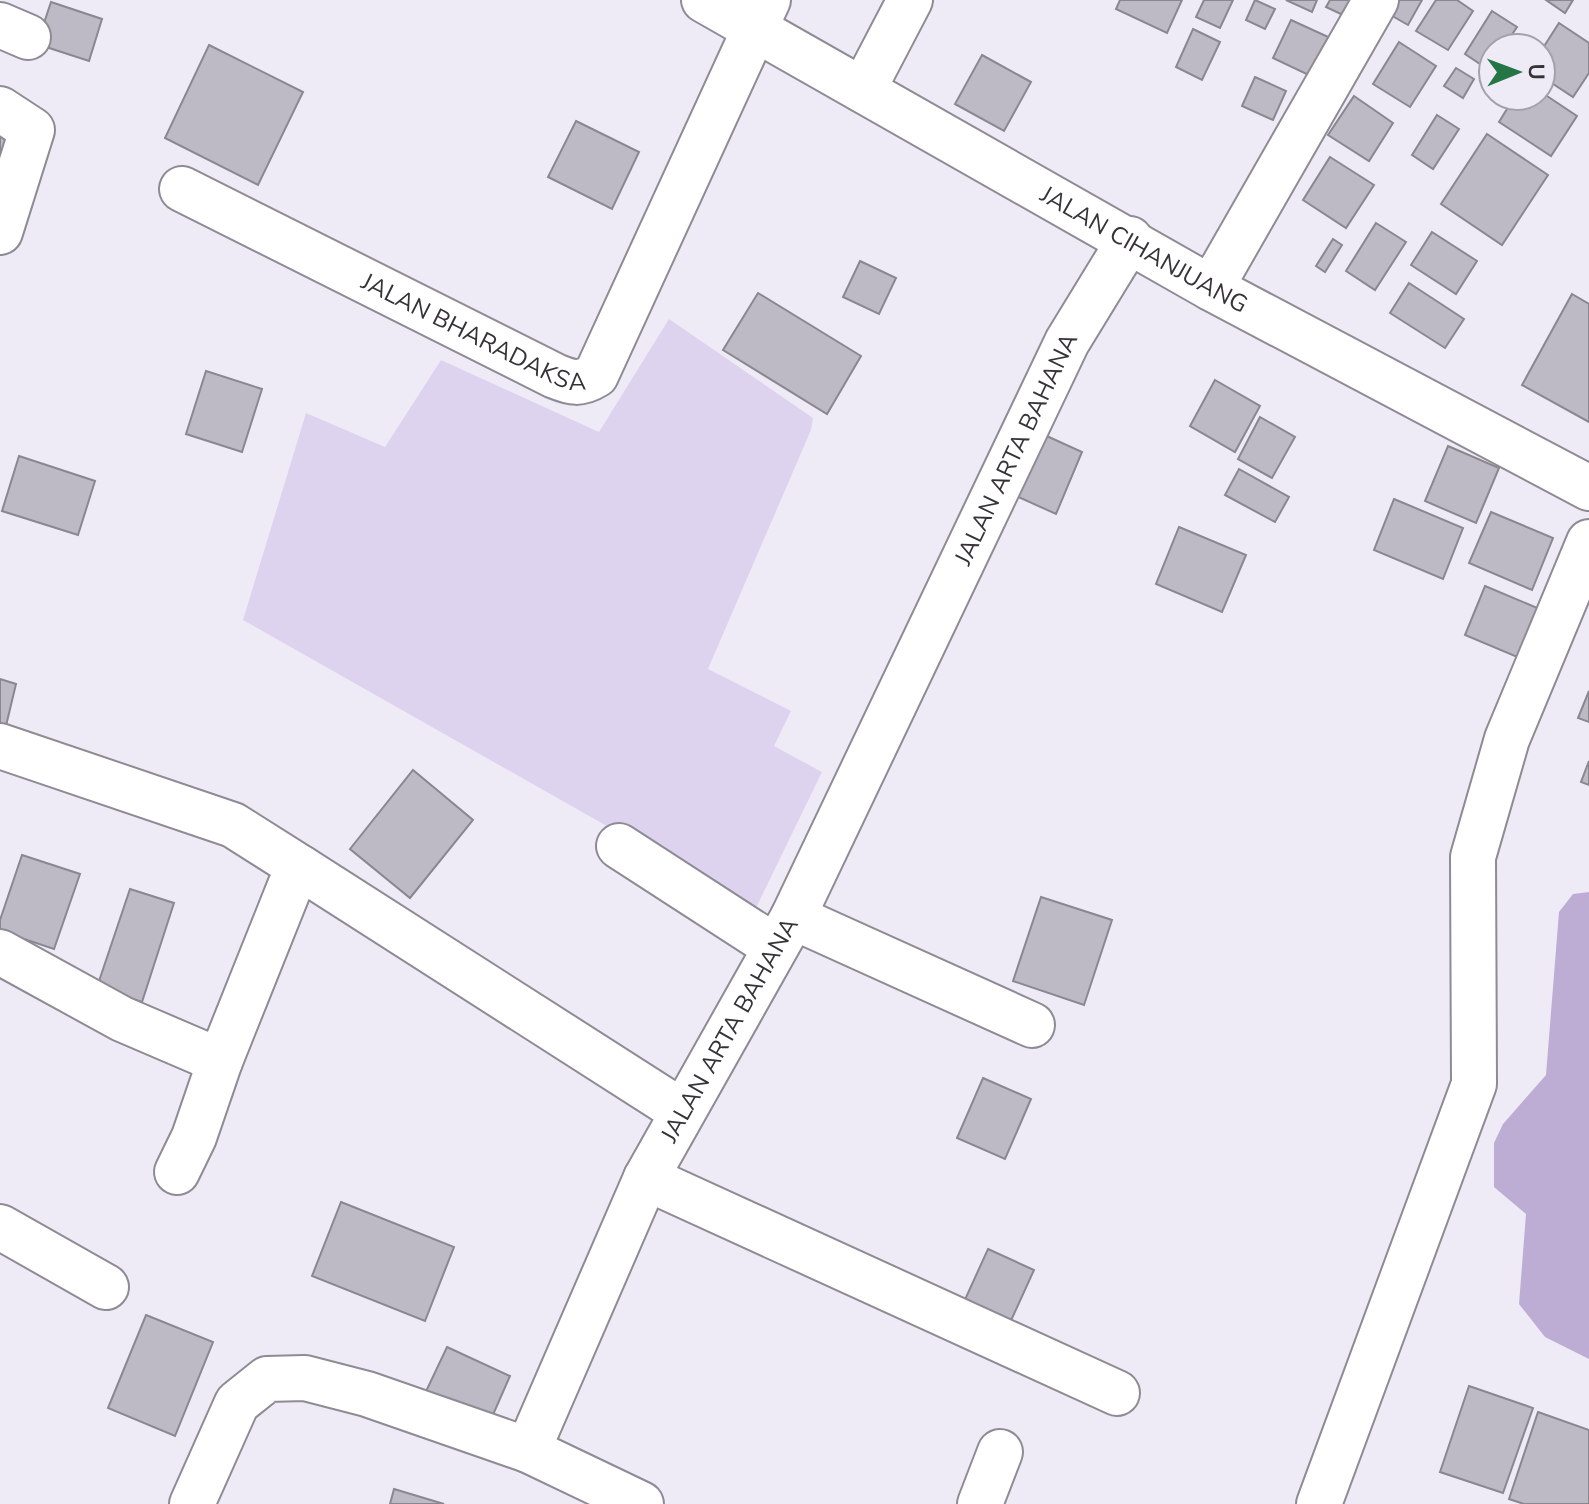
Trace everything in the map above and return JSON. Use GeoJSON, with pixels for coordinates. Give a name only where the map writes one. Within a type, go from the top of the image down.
{"type":"FeatureCollection","features":[{"type":"Feature","properties":{"kind":"street","name":"JALAN CIHANJUANG"},"geometry":{"type":"LineString","coordinates":[[704,0],[762,14],[863,90],[1130,239],[1211,288],[1589,488]]}},
{"type":"Feature","properties":{"kind":"street"},"geometry":{"type":"LineString","coordinates":[[863,90],[910,0]]}},
{"type":"Feature","properties":{"kind":"street"},"geometry":{"type":"LineString","coordinates":[[1211,288],[1376,0]]}},
{"type":"Feature","properties":{"kind":"street","name":"JALAN BHARADAKSA"},"geometry":{"type":"LineString","coordinates":[[182,189],[555,376],[572,383],[584,382],[596,375],[762,14]]}},
{"type":"Feature","properties":{"kind":"street"},"geometry":{"type":"LineString","coordinates":[[0,109],[32,130],[0,232]]}},
{"type":"Feature","properties":{"kind":"street","name":"JALAN ARTA BAHANA"},"geometry":{"type":"LineString","coordinates":[[528,1450],[646,1178],[784,932],[1067,342],[1130,239]]}},
{"type":"Feature","properties":{"kind":"street"},"geometry":{"type":"LineString","coordinates":[[1319,1504],[1474,1084],[1477,1056],[1473,857],[1507,739],[1589,542]]}},
{"type":"Feature","properties":{"kind":"street"},"geometry":{"type":"LineString","coordinates":[[0,746],[233,825],[681,1111]]}},
{"type":"Feature","properties":{"kind":"street"},"geometry":{"type":"LineString","coordinates":[[619,846],[784,932],[1032,1025]]}},
{"type":"Feature","properties":{"kind":"street"},"geometry":{"type":"LineString","coordinates":[[177,1172],[194,1137],[220,1061],[290,886],[301,868]]}},
{"type":"Feature","properties":{"kind":"street"},"geometry":{"type":"LineString","coordinates":[[0,952],[122,1019],[220,1061]]}},
{"type":"Feature","properties":{"kind":"street"},"geometry":{"type":"LineString","coordinates":[[646,1178],[1117,1393]]}},
{"type":"Feature","properties":{"kind":"street"},"geometry":{"type":"LineString","coordinates":[[0,1227],[106,1287]]}},
{"type":"Feature","properties":{"kind":"street"},"geometry":{"type":"LineString","coordinates":[[192,1504],[237,1403],[267,1379],[305,1378],[367,1394],[528,1450],[641,1504]]}},
{"type":"Feature","properties":{"kind":"street"},"geometry":{"type":"LineString","coordinates":[[980,1504],[1000,1452]]}},
{"type":"Feature","properties":{"kind":"shaded area"},"geometry":{"type":"Polygon","coordinates":[[[669,319],[813,418],[811,430],[708,669],[791,711],[774,746],[822,772],[755,910],[243,620],[306,413],[385,447],[441,360],[599,432],[669,319]]]}},
{"type":"Feature","properties":{"kind":"shaded area"},"geometry":{"type":"Polygon","coordinates":[[[1589,892],[1589,1359],[1545,1337],[1519,1304],[1526,1214],[1494,1187],[1494,1143],[1503,1124],[1546,1075],[1559,912],[1573,894],[1589,892]]]}},
{"type":"Feature","properties":{"kind":"building"},"geometry":{"type":"Polygon","coordinates":[[[1120,0],[1182,0],[1167,33],[1116,9],[1120,0]]]}},
{"type":"Feature","properties":{"kind":"building"},"geometry":{"type":"Polygon","coordinates":[[[1204,0],[1233,0],[1220,28],[1196,17],[1204,0]]]}},
{"type":"Feature","properties":{"kind":"building"},"geometry":{"type":"Polygon","coordinates":[[[1255,0],[1275,9],[1265,29],[1246,20],[1255,0]]]}},
{"type":"Feature","properties":{"kind":"building"},"geometry":{"type":"Polygon","coordinates":[[[1286,0],[1317,0],[1312,12],[1286,0]]]}},
{"type":"Feature","properties":{"kind":"building"},"geometry":{"type":"Polygon","coordinates":[[[1330,0],[1354,3],[1347,17],[1326,7],[1330,0]]]}},
{"type":"Feature","properties":{"kind":"building"},"geometry":{"type":"Polygon","coordinates":[[[1378,0],[1422,0],[1408,25],[1375,6],[1378,0]]]}},
{"type":"Feature","properties":{"kind":"building"},"geometry":{"type":"Polygon","coordinates":[[[1436,0],[1457,0],[1473,11],[1448,50],[1416,31],[1436,0]]]}},
{"type":"Feature","properties":{"kind":"building"},"geometry":{"type":"Polygon","coordinates":[[[1546,0],[1573,0],[1565,13],[1546,0]]]}},
{"type":"Feature","properties":{"kind":"building"},"geometry":{"type":"Polygon","coordinates":[[[51,2],[102,19],[89,61],[37,44],[51,2]]]}},
{"type":"Feature","properties":{"kind":"building"},"geometry":{"type":"Polygon","coordinates":[[[1492,11],[1517,27],[1514,32],[1479,32],[1492,11]]]}},
{"type":"Feature","properties":{"kind":"building"},"geometry":{"type":"Polygon","coordinates":[[[1291,20],[1337,41],[1319,80],[1273,58],[1291,20]]]}},
{"type":"Feature","properties":{"kind":"building"},"geometry":{"type":"Polygon","coordinates":[[[1559,23],[1589,43],[1589,73],[1573,97],[1557,86],[1557,32],[1553,32],[1559,23]]]}},
{"type":"Feature","properties":{"kind":"building"},"geometry":{"type":"Polygon","coordinates":[[[1193,29],[1220,42],[1202,80],[1176,67],[1193,29]]]}},
{"type":"Feature","properties":{"kind":"building"},"geometry":{"type":"Polygon","coordinates":[[[1477,35],[1477,62],[1465,54],[1477,35]]]}},
{"type":"Feature","properties":{"kind":"building"},"geometry":{"type":"Polygon","coordinates":[[[1399,42],[1436,66],[1410,107],[1373,84],[1399,42]]]}},
{"type":"Feature","properties":{"kind":"building"},"geometry":{"type":"Polygon","coordinates":[[[209,45],[303,92],[258,185],[165,138],[209,45]]]}},
{"type":"Feature","properties":{"kind":"building"},"geometry":{"type":"Polygon","coordinates":[[[982,55],[1031,82],[1004,131],[955,104],[982,55]]]}},
{"type":"Feature","properties":{"kind":"building"},"geometry":{"type":"Polygon","coordinates":[[[1456,68],[1474,79],[1463,98],[1444,86],[1456,68]]]}},
{"type":"Feature","properties":{"kind":"building"},"geometry":{"type":"Polygon","coordinates":[[[1255,77],[1286,91],[1273,120],[1242,106],[1255,77]]]}},
{"type":"Feature","properties":{"kind":"building"},"geometry":{"type":"Polygon","coordinates":[[[1354,96],[1393,123],[1369,161],[1328,135],[1354,96]]]}},
{"type":"Feature","properties":{"kind":"building"},"geometry":{"type":"Polygon","coordinates":[[[1557,103],[1577,116],[1551,156],[1499,122],[1505,112],[1557,112],[1557,103]]]}},
{"type":"Feature","properties":{"kind":"building"},"geometry":{"type":"Polygon","coordinates":[[[1437,115],[1459,129],[1433,169],[1412,155],[1437,115]]]}},
{"type":"Feature","properties":{"kind":"building"},"geometry":{"type":"Polygon","coordinates":[[[576,121],[639,152],[612,209],[548,177],[576,121]]]}},
{"type":"Feature","properties":{"kind":"building"},"geometry":{"type":"Polygon","coordinates":[[[1487,134],[1548,175],[1502,245],[1441,204],[1487,134]]]}},
{"type":"Feature","properties":{"kind":"building"},"geometry":{"type":"Polygon","coordinates":[[[0,136],[16,142],[0,182],[0,136]]]}},
{"type":"Feature","properties":{"kind":"building"},"geometry":{"type":"Polygon","coordinates":[[[1330,157],[1374,185],[1346,228],[1303,200],[1330,157]]]}},
{"type":"Feature","properties":{"kind":"building"},"geometry":{"type":"Polygon","coordinates":[[[1376,223],[1406,242],[1375,290],[1346,271],[1376,223]]]}},
{"type":"Feature","properties":{"kind":"building"},"geometry":{"type":"Polygon","coordinates":[[[1432,232],[1477,261],[1456,294],[1411,265],[1432,232]]]}},
{"type":"Feature","properties":{"kind":"building"},"geometry":{"type":"Polygon","coordinates":[[[1333,239],[1342,245],[1325,272],[1316,266],[1333,239]]]}},
{"type":"Feature","properties":{"kind":"building"},"geometry":{"type":"Polygon","coordinates":[[[860,261],[896,278],[879,314],[843,297],[860,261]]]}},
{"type":"Feature","properties":{"kind":"building"},"geometry":{"type":"Polygon","coordinates":[[[1409,283],[1464,319],[1445,348],[1390,313],[1409,283]]]}},
{"type":"Feature","properties":{"kind":"building"},"geometry":{"type":"Polygon","coordinates":[[[758,293],[861,356],[827,414],[723,350],[758,293]]]}},
{"type":"Feature","properties":{"kind":"building"},"geometry":{"type":"Polygon","coordinates":[[[1572,294],[1589,304],[1589,422],[1522,385],[1572,294]]]}},
{"type":"Feature","properties":{"kind":"building"},"geometry":{"type":"Polygon","coordinates":[[[206,371],[262,389],[242,452],[186,434],[206,371]]]}},
{"type":"Feature","properties":{"kind":"building"},"geometry":{"type":"Polygon","coordinates":[[[1215,380],[1260,406],[1235,452],[1190,426],[1215,380]]]}},
{"type":"Feature","properties":{"kind":"building"},"geometry":{"type":"Polygon","coordinates":[[[1260,417],[1295,437],[1272,478],[1238,459],[1260,417]]]}},
{"type":"Feature","properties":{"kind":"building"},"geometry":{"type":"Polygon","coordinates":[[[1038,432],[1082,452],[1056,514],[1012,494],[1038,432]]]}},
{"type":"Feature","properties":{"kind":"building"},"geometry":{"type":"Polygon","coordinates":[[[1448,446],[1499,468],[1476,523],[1425,501],[1448,446]]]}},
{"type":"Feature","properties":{"kind":"building"},"geometry":{"type":"Polygon","coordinates":[[[19,456],[95,481],[78,535],[2,511],[19,456]]]}},
{"type":"Feature","properties":{"kind":"building"},"geometry":{"type":"Polygon","coordinates":[[[1239,469],[1289,497],[1275,522],[1225,495],[1239,469]]]}},
{"type":"Feature","properties":{"kind":"building"},"geometry":{"type":"Polygon","coordinates":[[[1394,499],[1463,528],[1443,579],[1374,550],[1394,499]]]}},
{"type":"Feature","properties":{"kind":"building"},"geometry":{"type":"Polygon","coordinates":[[[1491,512],[1553,538],[1532,590],[1469,563],[1491,512]]]}},
{"type":"Feature","properties":{"kind":"building"},"geometry":{"type":"Polygon","coordinates":[[[1179,527],[1246,555],[1222,612],[1156,584],[1179,527]]]}},
{"type":"Feature","properties":{"kind":"building"},"geometry":{"type":"Polygon","coordinates":[[[1485,586],[1542,610],[1522,659],[1465,635],[1485,586]]]}},
{"type":"Feature","properties":{"kind":"building"},"geometry":{"type":"Polygon","coordinates":[[[0,679],[16,684],[5,730],[0,729],[0,679]]]}},
{"type":"Feature","properties":{"kind":"building"},"geometry":{"type":"Polygon","coordinates":[[[1589,691],[1589,722],[1578,718],[1589,691]]]}},
{"type":"Feature","properties":{"kind":"building"},"geometry":{"type":"Polygon","coordinates":[[[1589,761],[1589,785],[1581,782],[1589,761]]]}},
{"type":"Feature","properties":{"kind":"building"},"geometry":{"type":"Polygon","coordinates":[[[413,770],[473,820],[410,898],[350,849],[413,770]]]}},
{"type":"Feature","properties":{"kind":"building"},"geometry":{"type":"Polygon","coordinates":[[[22,855],[80,874],[54,949],[0,931],[0,920],[22,855]]]}},
{"type":"Feature","properties":{"kind":"building"},"geometry":{"type":"Polygon","coordinates":[[[130,889],[174,903],[142,1002],[97,987],[130,889]]]}},
{"type":"Feature","properties":{"kind":"building"},"geometry":{"type":"Polygon","coordinates":[[[1041,897],[1112,920],[1084,1005],[1013,981],[1041,897]]]}},
{"type":"Feature","properties":{"kind":"building"},"geometry":{"type":"Polygon","coordinates":[[[983,1078],[1031,1099],[1005,1159],[957,1138],[983,1078]]]}},
{"type":"Feature","properties":{"kind":"building"},"geometry":{"type":"Polygon","coordinates":[[[341,1202],[454,1247],[425,1321],[312,1276],[341,1202]]]}},
{"type":"Feature","properties":{"kind":"building"},"geometry":{"type":"Polygon","coordinates":[[[988,1249],[1034,1270],[1009,1325],[963,1304],[988,1249]]]}},
{"type":"Feature","properties":{"kind":"building"},"geometry":{"type":"Polygon","coordinates":[[[146,1315],[213,1342],[175,1436],[108,1408],[146,1315]]]}},
{"type":"Feature","properties":{"kind":"building"},"geometry":{"type":"Polygon","coordinates":[[[447,1347],[510,1376],[485,1433],[420,1404],[447,1347]]]}},
{"type":"Feature","properties":{"kind":"building"},"geometry":{"type":"Polygon","coordinates":[[[1469,1386],[1533,1408],[1503,1493],[1440,1472],[1469,1386]]]}},
{"type":"Feature","properties":{"kind":"building"},"geometry":{"type":"Polygon","coordinates":[[[1538,1412],[1589,1430],[1589,1504],[1524,1504],[1509,1499],[1538,1412]]]}},
{"type":"Feature","properties":{"kind":"building"},"geometry":{"type":"Polygon","coordinates":[[[394,1489],[444,1504],[390,1504],[394,1489]]]}}]}
